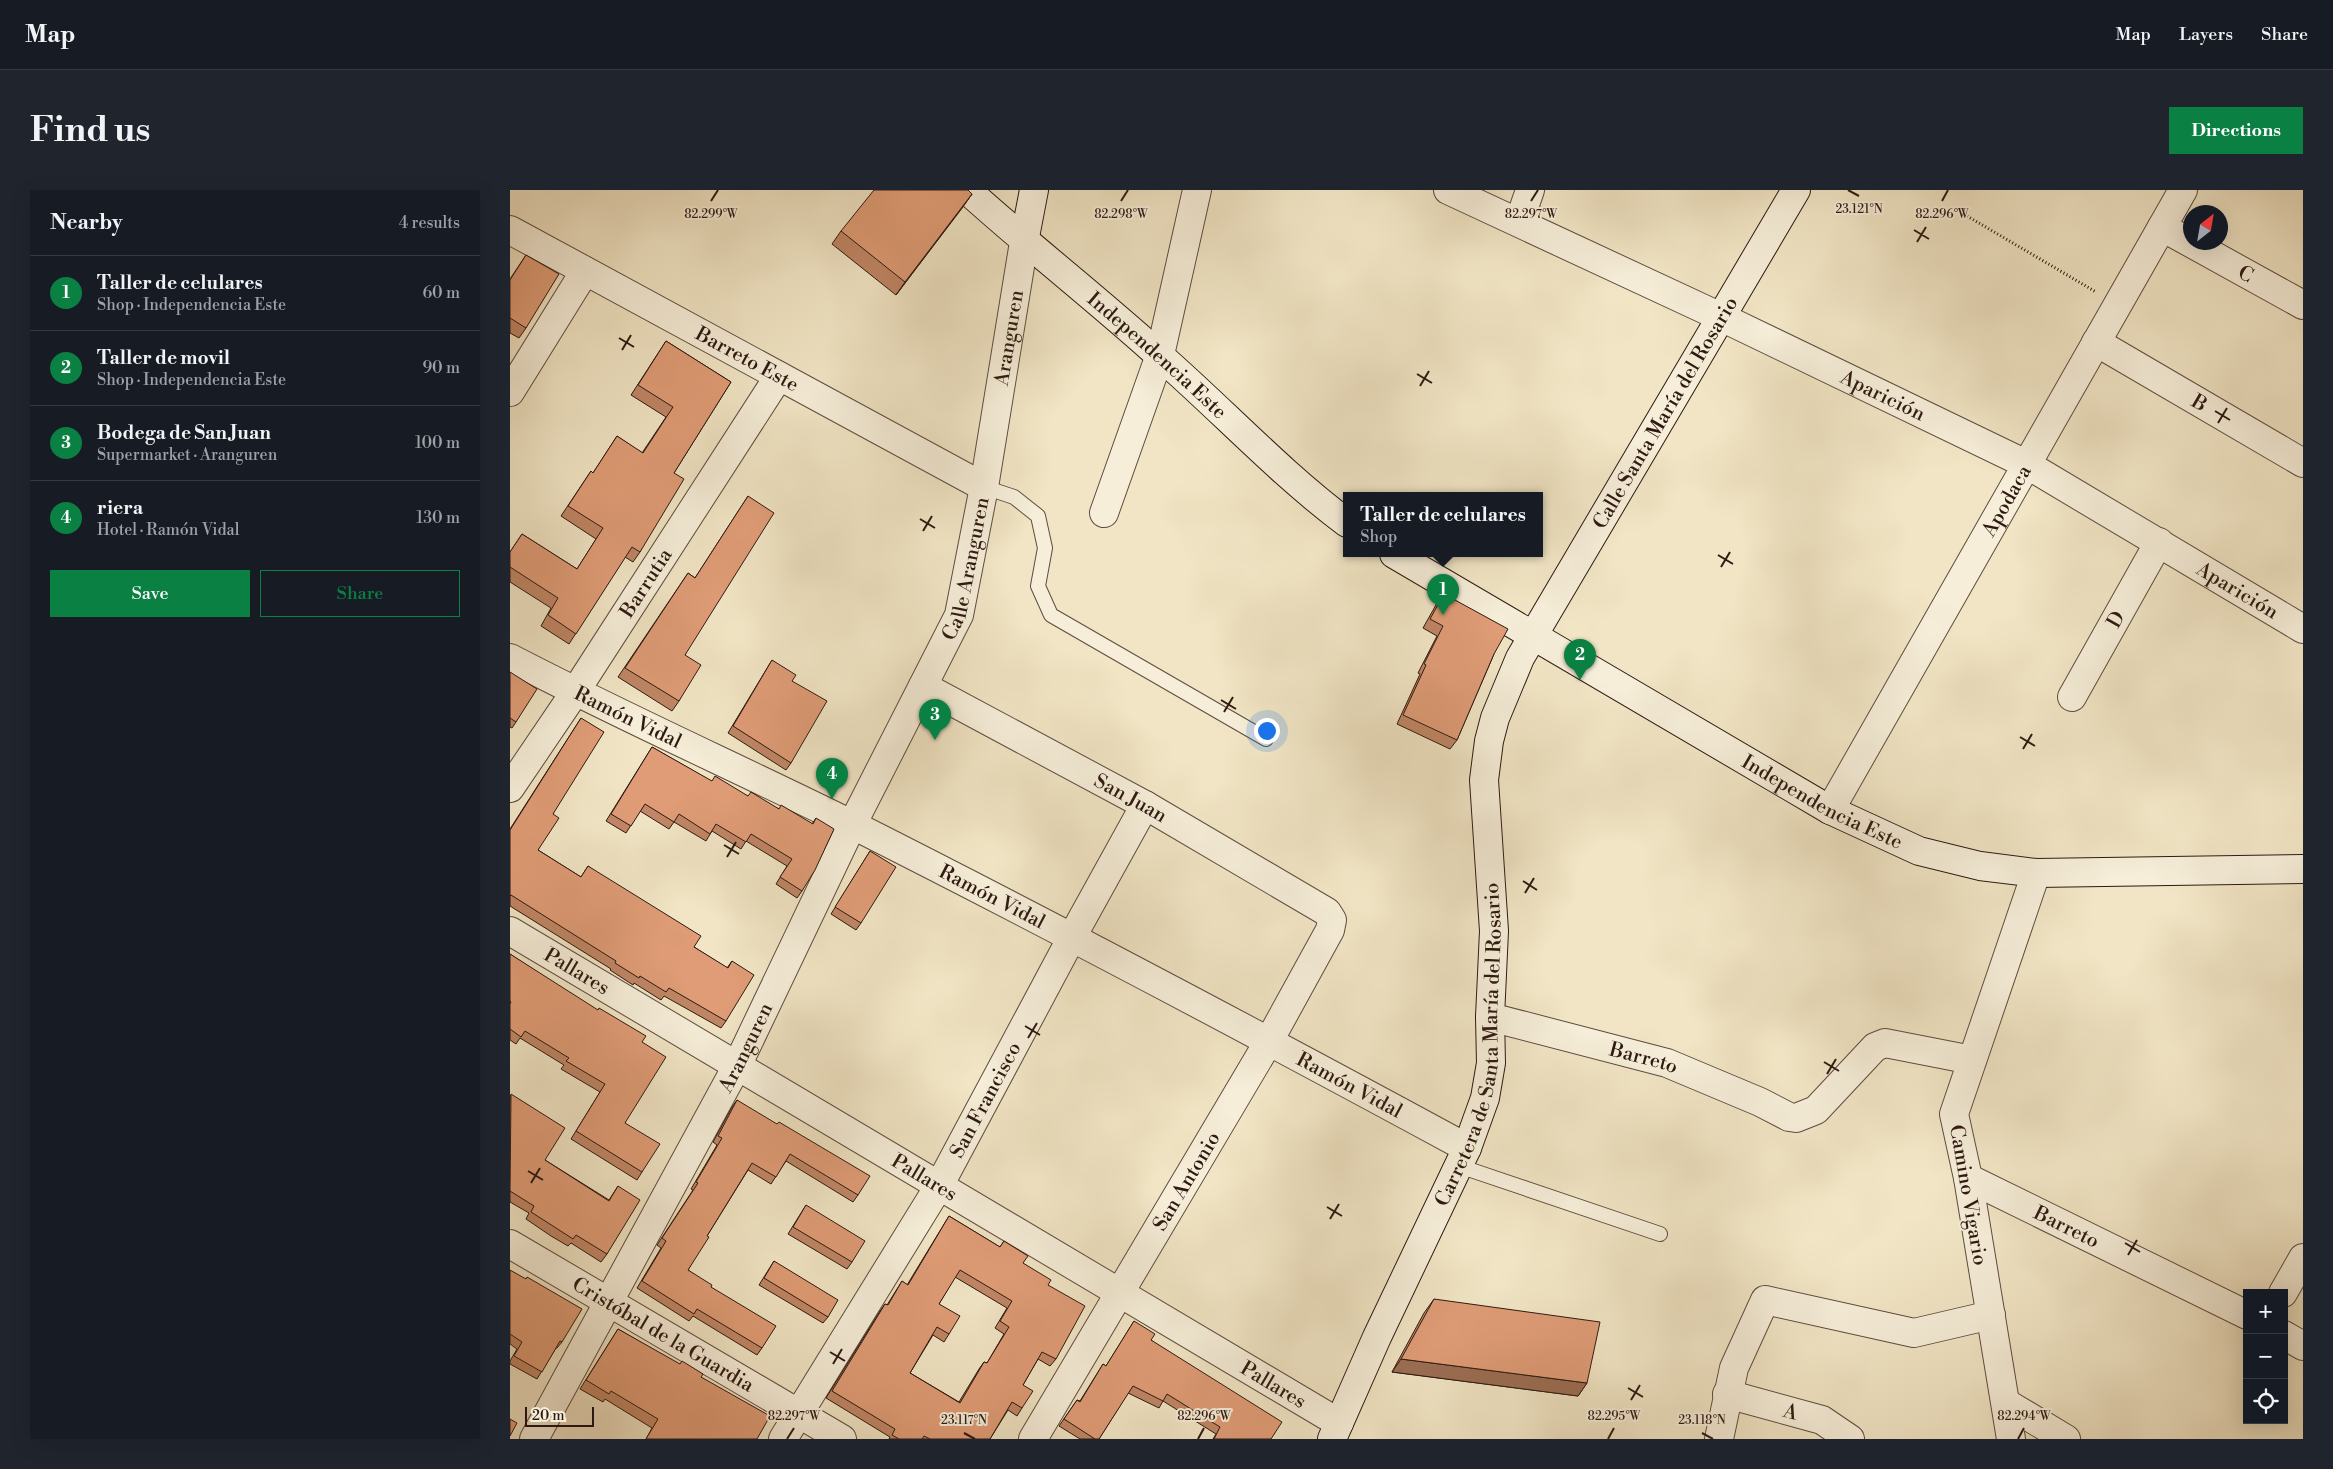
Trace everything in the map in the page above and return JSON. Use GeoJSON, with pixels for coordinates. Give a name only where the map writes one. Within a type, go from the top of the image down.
{"type":"FeatureCollection","features":[{"type":"Feature","properties":{"kind":"street","name":"Independencia Este"},"geometry":{"type":"LineString","coordinates":[[967,190],[1024,242],[1160,355],[1317,501],[1343,520]]}},
{"type":"Feature","properties":{"kind":"street","name":"Aranguren"},"geometry":{"type":"LineString","coordinates":[[984,487],[1034,190]]}},
{"type":"Feature","properties":{"kind":"street"},"geometry":{"type":"LineString","coordinates":[[1104,513],[1160,355],[1197,190]]}},
{"type":"Feature","properties":{"kind":"street","name":"Aparición"},"geometry":{"type":"LineString","coordinates":[[1448,190],[1721,317],[2026,464],[2303,629]]}},
{"type":"Feature","properties":{"kind":"street"},"geometry":{"type":"LineString","coordinates":[[1519,222],[1530,190]]}},
{"type":"Feature","properties":{"kind":"street","name":"Calle Santa María del Rosario"},"geometry":{"type":"LineString","coordinates":[[1533,635],[1796,190]]}},
{"type":"Feature","properties":{"kind":"street","name":"Apodaca"},"geometry":{"type":"LineString","coordinates":[[1830,810],[2183,190]]}},
{"type":"Feature","properties":{"kind":"street","name":"C"},"geometry":{"type":"LineString","coordinates":[[2162,227],[2303,306]]}},
{"type":"Feature","properties":{"kind":"street","name":"Barreto Este"},"geometry":{"type":"LineString","coordinates":[[510,230],[984,487]]}},
{"type":"Feature","properties":{"kind":"street"},"geometry":{"type":"LineString","coordinates":[[510,392],[585,271]]}},
{"type":"Feature","properties":{"kind":"street","name":"B"},"geometry":{"type":"LineString","coordinates":[[2096,342],[2303,463]]}},
{"type":"Feature","properties":{"kind":"street","name":"Barrutia"},"geometry":{"type":"LineString","coordinates":[[510,788],[575,692],[779,376]]}},
{"type":"Feature","properties":{"kind":"street","name":"Calle Aranguren"},"geometry":{"type":"LineString","coordinates":[[942,649],[958,615],[984,487]]}},
{"type":"Feature","properties":{"kind":"street","name":"D"},"geometry":{"type":"LineString","coordinates":[[2072,697],[2159,542]]}},
{"type":"Feature","properties":{"kind":"street","name":"Independencia Este"},"geometry":{"type":"LineString","coordinates":[[1399,557],[1830,810],[1919,851],[1980,866],[2036,873],[2303,869]]}},
{"type":"Feature","properties":{"kind":"street","name":"Carretera de Santa María del Rosario"},"geometry":{"type":"LineString","coordinates":[[1335,1431],[1377,1337],[1463,1157],[1484,1098],[1491,1063],[1490,1017],[1494,931],[1484,780],[1489,741],[1495,718],[1520,658],[1533,635]]}},
{"type":"Feature","properties":{"kind":"street","name":"Aranguren"},"geometry":{"type":"LineString","coordinates":[[534,1439],[737,1066],[852,825],[942,649]]}},
{"type":"Feature","properties":{"kind":"street","name":"Ramón Vidal"},"geometry":{"type":"LineString","coordinates":[[510,658],[575,692],[852,825],[1072,937],[1269,1041],[1463,1157]]}},
{"type":"Feature","properties":{"kind":"street","name":"San Juan"},"geometry":{"type":"LineString","coordinates":[[923,686],[1146,805],[1327,912],[1332,920]]}},
{"type":"Feature","properties":{"kind":"street","name":"San Francisco"},"geometry":{"type":"LineString","coordinates":[[783,1439],[939,1186],[1072,937],[1146,805]]}},
{"type":"Feature","properties":{"kind":"street","name":"Camino Vigario"},"geometry":{"type":"LineString","coordinates":[[2011,1439],[1968,1178],[1954,1114],[2036,873]]}},
{"type":"Feature","properties":{"kind":"street","name":"San Antonio"},"geometry":{"type":"LineString","coordinates":[[1033,1439],[1269,1041],[1330,930],[1332,920]]}},
{"type":"Feature","properties":{"kind":"street","name":"Pallares"},"geometry":{"type":"LineString","coordinates":[[510,931],[1119,1293],[1335,1431]]}},
{"type":"Feature","properties":{"kind":"street","name":"Barreto"},"geometry":{"type":"LineString","coordinates":[[1490,1017],[1667,1063],[1760,1102],[1789,1117],[1796,1118],[1816,1110],[1876,1047],[1885,1043],[1972,1060]]}},
{"type":"Feature","properties":{"kind":"street","name":"Barreto"},"geometry":{"type":"LineString","coordinates":[[1968,1178],[2243,1313]]}},
{"type":"Feature","properties":{"kind":"street","name":"Cristóbal de la Guardia"},"geometry":{"type":"LineString","coordinates":[[510,1244],[842,1439]]}},
{"type":"Feature","properties":{"kind":"street"},"geometry":{"type":"LineString","coordinates":[[2285,1289],[2303,1258]]}},
{"type":"Feature","properties":{"kind":"street"},"geometry":{"type":"LineString","coordinates":[[1719,1439],[1734,1368],[1765,1300],[1914,1334],[1991,1315]]}},
{"type":"Feature","properties":{"kind":"street"},"geometry":{"type":"LineString","coordinates":[[2288,1338],[2303,1346]]}},
{"type":"Feature","properties":{"kind":"street","name":"A"},"geometry":{"type":"LineString","coordinates":[[1727,1394],[1822,1420],[1850,1439]]}},
{"type":"Feature","properties":{"kind":"street"},"geometry":{"type":"LineString","coordinates":[[2006,1403],[2066,1439]]}},
{"type":"Feature","properties":{"kind":"lane"},"geometry":{"type":"LineString","coordinates":[[984,487],[1014,497],[1038,516],[1045,548],[1038,586],[1051,615],[1266,739]]}},
{"type":"Feature","properties":{"kind":"lane"},"geometry":{"type":"LineString","coordinates":[[1463,1157],[1660,1234]]}},
{"type":"Feature","properties":{"kind":"path"},"geometry":{"type":"LineString","coordinates":[[1967,216],[2118,304]]}},
{"type":"Feature","properties":{"kind":"building"},"geometry":{"type":"Polygon","coordinates":[[[874,190],[968,190],[972,194],[905,282],[841,231],[874,190]]]}},
{"type":"Feature","properties":{"kind":"building"},"geometry":{"type":"Polygon","coordinates":[[[526,255],[559,274],[526,328],[510,318],[510,280],[526,255]]]}},
{"type":"Feature","properties":{"kind":"building"},"geometry":{"type":"Polygon","coordinates":[[[666,341],[731,382],[674,473],[684,479],[640,552],[632,547],[576,634],[548,615],[558,598],[510,567],[510,552],[522,534],[577,569],[603,528],[568,506],[591,471],[593,473],[617,436],[643,453],[673,407],[638,385],[666,341]]]}},
{"type":"Feature","properties":{"kind":"building"},"geometry":{"type":"Polygon","coordinates":[[[748,496],[774,513],[685,655],[701,665],[679,701],[625,668],[688,573],[695,578],[748,496]]]}},
{"type":"Feature","properties":{"kind":"building"},"geometry":{"type":"Polygon","coordinates":[[[1444,594],[1508,629],[1494,654],[1457,740],[1403,715],[1426,665],[1424,664],[1443,626],[1430,619],[1444,594]]]}},
{"type":"Feature","properties":{"kind":"building"},"geometry":{"type":"Polygon","coordinates":[[[772,660],[796,675],[792,681],[827,701],[791,763],[733,726],[772,660]]]}},
{"type":"Feature","properties":{"kind":"building"},"geometry":{"type":"Polygon","coordinates":[[[510,672],[537,689],[516,722],[510,718],[510,672]]]}},
{"type":"Feature","properties":{"kind":"building"},"geometry":{"type":"Polygon","coordinates":[[[581,718],[604,732],[553,814],[559,818],[538,850],[581,877],[588,866],[701,936],[694,947],[728,968],[732,961],[754,975],[726,1021],[669,988],[666,992],[640,976],[639,978],[615,963],[616,961],[510,896],[510,830],[581,718]]]}},
{"type":"Feature","properties":{"kind":"building"},"geometry":{"type":"Polygon","coordinates":[[[652,747],[712,781],[715,776],[748,796],[751,792],[779,809],[781,805],[813,824],[816,818],[834,829],[815,870],[802,891],[780,877],[792,859],[751,834],[746,842],[716,824],[710,834],[679,814],[674,822],[645,804],[631,826],[611,814],[652,747]]]}},
{"type":"Feature","properties":{"kind":"building"},"geometry":{"type":"Polygon","coordinates":[[[870,851],[896,867],[861,923],[835,907],[870,851]]]}},
{"type":"Feature","properties":{"kind":"building"},"geometry":{"type":"Polygon","coordinates":[[[510,954],[598,1010],[599,1008],[646,1036],[642,1042],[666,1057],[625,1123],[660,1144],[642,1172],[576,1131],[605,1084],[566,1061],[569,1058],[525,1031],[521,1037],[510,1029],[510,954]]]}},
{"type":"Feature","properties":{"kind":"building"},"geometry":{"type":"Polygon","coordinates":[[[511,1094],[565,1128],[545,1160],[609,1201],[618,1186],[640,1200],[607,1254],[576,1235],[573,1239],[531,1212],[534,1206],[510,1191],[511,1094]]]}},
{"type":"Feature","properties":{"kind":"building"},"geometry":{"type":"Polygon","coordinates":[[[737,1100],[777,1124],[779,1122],[870,1176],[858,1195],[790,1154],[776,1177],[752,1163],[688,1270],[712,1285],[711,1287],[776,1326],[762,1348],[697,1309],[694,1314],[642,1281],[666,1241],[662,1238],[698,1183],[696,1182],[722,1138],[718,1136],[737,1100]]]}},
{"type":"Feature","properties":{"kind":"building"},"geometry":{"type":"Polygon","coordinates":[[[806,1205],[865,1241],[852,1262],[793,1227],[806,1205]]]}},
{"type":"Feature","properties":{"kind":"building"},"geometry":{"type":"Polygon","coordinates":[[[949,1216],[1000,1247],[1004,1241],[1028,1256],[1023,1263],[1051,1280],[1048,1285],[1085,1306],[1056,1359],[1042,1352],[1023,1385],[1033,1391],[1022,1408],[1012,1402],[990,1439],[930,1439],[924,1436],[922,1439],[899,1439],[892,1435],[895,1429],[832,1391],[885,1304],[888,1305],[902,1281],[908,1285],[949,1216]],[[960,1270],[939,1304],[960,1316],[949,1334],[937,1327],[910,1373],[960,1403],[984,1362],[987,1363],[1009,1327],[1000,1321],[1012,1301],[960,1270]]]}},
{"type":"Feature","properties":{"kind":"building"},"geometry":{"type":"Polygon","coordinates":[[[774,1261],[838,1300],[828,1317],[764,1278],[774,1261]]]}},
{"type":"Feature","properties":{"kind":"building"},"geometry":{"type":"Polygon","coordinates":[[[510,1270],[526,1279],[527,1277],[582,1309],[542,1372],[514,1356],[522,1342],[510,1334],[510,1270]]]}},
{"type":"Feature","properties":{"kind":"building"},"geometry":{"type":"Polygon","coordinates":[[[1434,1299],[1600,1322],[1587,1383],[1401,1359],[1434,1299]]]}},
{"type":"Feature","properties":{"kind":"building"},"geometry":{"type":"Polygon","coordinates":[[[1134,1321],[1155,1334],[1151,1340],[1282,1422],[1271,1439],[1214,1439],[1220,1427],[1167,1394],[1163,1401],[1133,1386],[1099,1439],[1095,1439],[1064,1419],[1077,1400],[1080,1402],[1103,1364],[1106,1366],[1134,1321]]]}},
{"type":"Feature","properties":{"kind":"building"},"geometry":{"type":"Polygon","coordinates":[[[618,1329],[680,1364],[682,1361],[703,1374],[701,1377],[770,1416],[757,1439],[646,1439],[658,1419],[611,1391],[609,1394],[586,1380],[618,1329]]]}},
{"type":"Feature","properties":{"kind":"building"},"geometry":{"type":"Polygon","coordinates":[[[510,1419],[517,1423],[510,1436],[510,1419]]]}},
{"type":"Feature","properties":{"kind":"place","name":"Taller de celulares"},"geometry":{"type":"Point","coordinates":[1443,615]}},
{"type":"Feature","properties":{"kind":"place","name":"Taller de movil"},"geometry":{"type":"Point","coordinates":[1580,680]}},
{"type":"Feature","properties":{"kind":"place","name":"Bodega de San Juan"},"geometry":{"type":"Point","coordinates":[935,740]}},
{"type":"Feature","properties":{"kind":"place","name":"riera"},"geometry":{"type":"Point","coordinates":[832,799]}}]}
